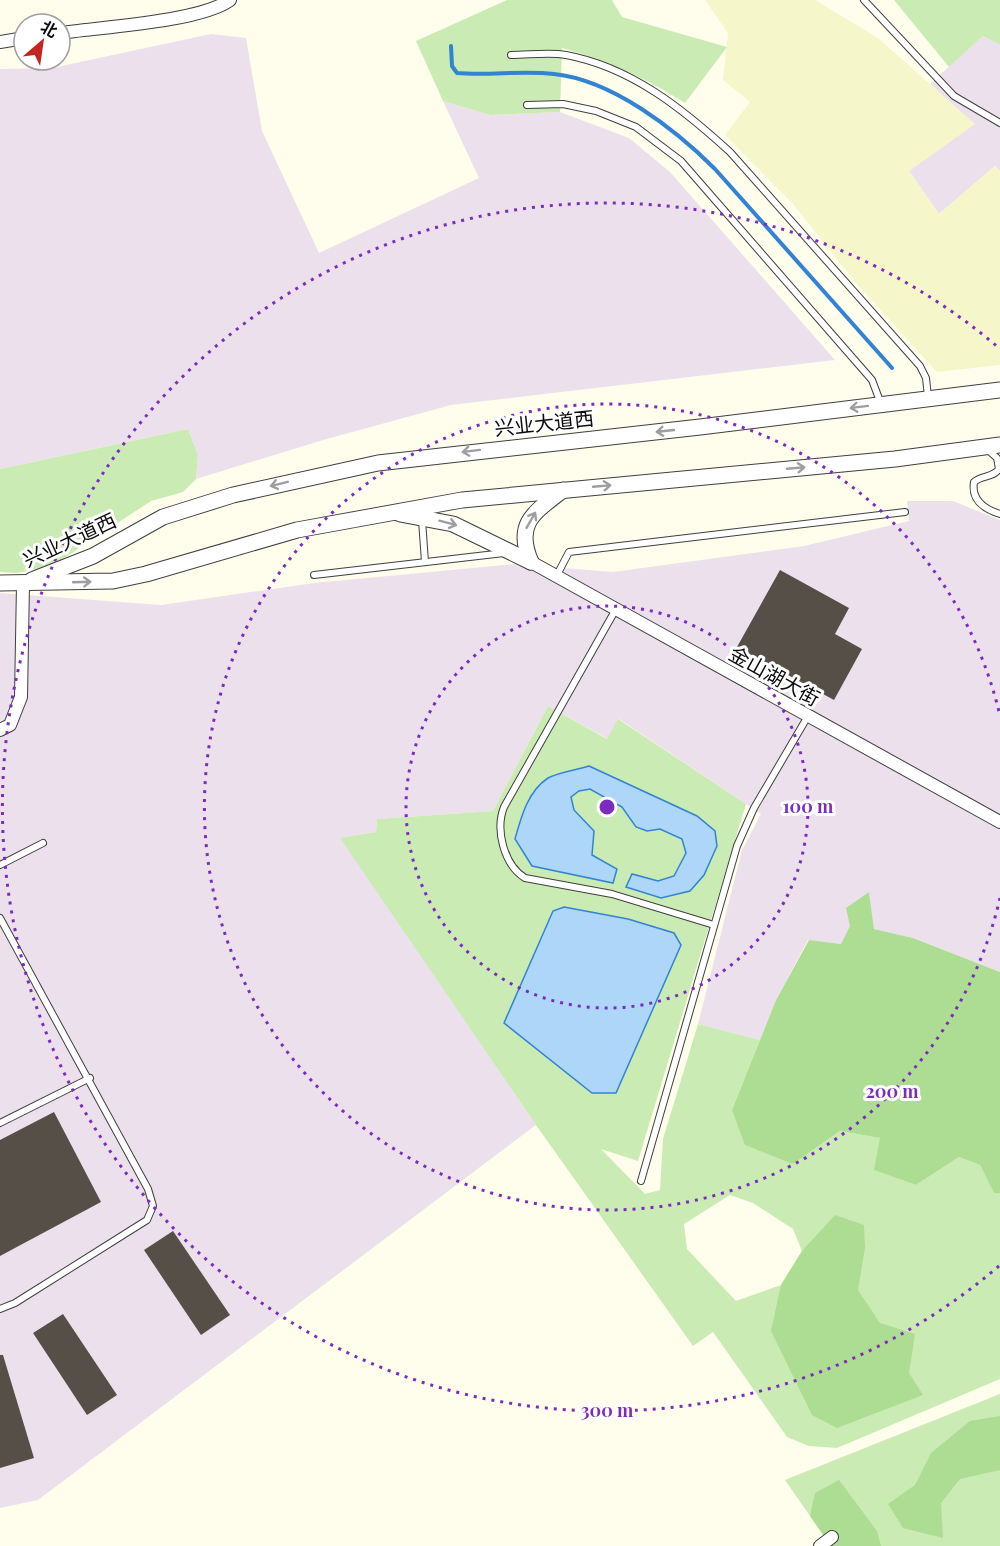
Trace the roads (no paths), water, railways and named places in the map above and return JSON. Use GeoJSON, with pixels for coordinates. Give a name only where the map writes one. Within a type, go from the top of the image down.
{"type":"FeatureCollection","features":[{"type":"Feature","properties":{"kind":"street"},"geometry":{"type":"LineString","coordinates":[[72,31],[189,15],[218,9],[230,0]]}},
{"type":"Feature","properties":{"kind":"street","name":"兴业大道西"},"geometry":{"type":"LineString","coordinates":[[23,584],[93,556],[163,517],[233,495],[321,474],[378,463],[473,451],[700,427],[1000,390]]}},
{"type":"Feature","properties":{"kind":"street","name":"兴业大道西"},"geometry":{"type":"LineString","coordinates":[[23,584],[113,580],[146,574],[297,530],[462,500],[895,459],[992,446]]}},
{"type":"Feature","properties":{"kind":"street"},"geometry":{"type":"LineString","coordinates":[[531,562],[523,535],[528,523],[534,512],[563,490]]}},
{"type":"Feature","properties":{"kind":"street"},"geometry":{"type":"LineString","coordinates":[[370,515],[405,514],[453,524],[531,562]]}},
{"type":"Feature","properties":{"kind":"street","name":"金山湖大街"},"geometry":{"type":"LineString","coordinates":[[531,562],[1000,822]]}},
{"type":"Feature","properties":{"kind":"street"},"geometry":{"type":"LineString","coordinates":[[0,583],[23,584],[21,697],[10,725],[0,730]]}},
{"type":"Feature","properties":{"kind":"street"},"geometry":{"type":"LineString","coordinates":[[820,1546],[832,1537]]}},
{"type":"Feature","properties":{"kind":"lane"},"geometry":{"type":"LineString","coordinates":[[864,0],[954,96],[1000,123]]}},
{"type":"Feature","properties":{"kind":"lane"},"geometry":{"type":"LineString","coordinates":[[511,55],[565,54],[603,66],[640,83],[673,103],[704,128],[730,152],[920,366],[926,378],[928,398]]}},
{"type":"Feature","properties":{"kind":"lane"},"geometry":{"type":"LineString","coordinates":[[527,105],[563,104],[596,111],[636,127],[681,161],[872,380],[881,404]]}},
{"type":"Feature","properties":{"kind":"lane"},"geometry":{"type":"LineString","coordinates":[[992,446],[999,469],[993,475],[979,478],[974,482],[973,489],[975,499],[989,510],[1000,514]]}},
{"type":"Feature","properties":{"kind":"lane"},"geometry":{"type":"LineString","coordinates":[[557,575],[568,552],[905,512]]}},
{"type":"Feature","properties":{"kind":"lane"},"geometry":{"type":"LineString","coordinates":[[422,517],[425,562]]}},
{"type":"Feature","properties":{"kind":"lane"},"geometry":{"type":"LineString","coordinates":[[314,575],[512,552]]}},
{"type":"Feature","properties":{"kind":"lane"},"geometry":{"type":"LineString","coordinates":[[616,609],[499,818],[500,832],[509,862],[515,872],[525,878],[612,894],[714,925]]}},
{"type":"Feature","properties":{"kind":"lane"},"geometry":{"type":"LineString","coordinates":[[641,1181],[737,846],[754,808],[808,715]]}},
{"type":"Feature","properties":{"kind":"lane"},"geometry":{"type":"LineString","coordinates":[[0,865],[43,843]]}},
{"type":"Feature","properties":{"kind":"lane"},"geometry":{"type":"LineString","coordinates":[[0,918],[90,1078],[148,1189],[153,1206],[147,1220],[15,1303],[0,1309]]}},
{"type":"Feature","properties":{"kind":"lane"},"geometry":{"type":"LineString","coordinates":[[0,1123],[90,1078]]}},
{"type":"Feature","properties":{"kind":"water"},"geometry":{"type":"Polygon","coordinates":[[[589,766],[697,816],[715,831],[717,846],[704,875],[690,891],[661,898],[626,887],[632,874],[658,881],[674,876],[686,853],[682,839],[660,829],[647,831],[636,827],[622,807],[590,789],[579,791],[571,797],[574,810],[594,831],[592,855],[617,869],[613,883],[532,866],[515,839],[530,797],[548,778],[589,766]]]}},
{"type":"Feature","properties":{"kind":"water"},"geometry":{"type":"Polygon","coordinates":[[[564,907],[628,919],[674,933],[681,945],[616,1093],[592,1093],[504,1023],[553,911],[564,907]]]}},
{"type":"Feature","properties":{"kind":"waterway"},"geometry":{"type":"LineString","coordinates":[[451,46],[452,66],[457,73],[542,73],[576,78],[620,96],[662,123],[715,169],[892,368]]}}]}
